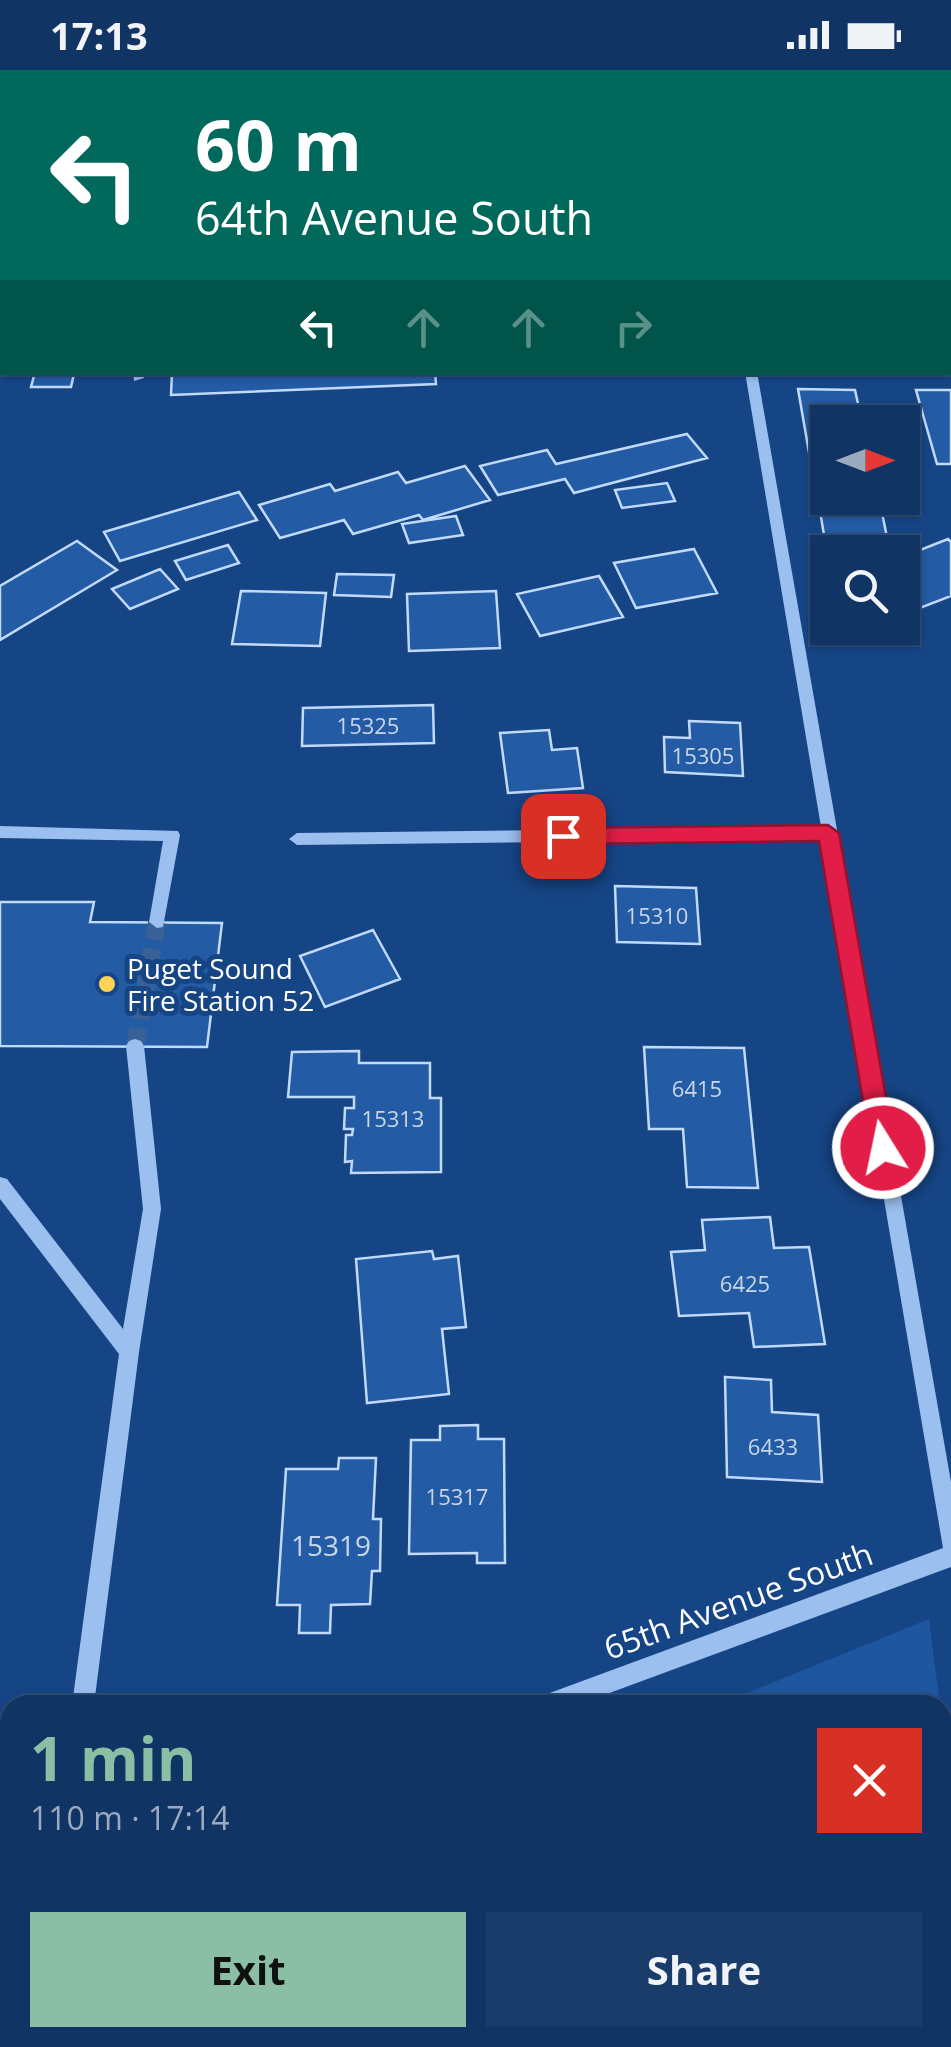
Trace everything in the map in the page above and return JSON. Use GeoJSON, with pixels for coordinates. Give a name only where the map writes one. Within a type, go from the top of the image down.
{"type":"FeatureCollection","features":[{"type":"Feature","properties":{"kind":"street"},"geometry":{"type":"LineString","coordinates":[[752,375],[951,1542]]}},
{"type":"Feature","properties":{"kind":"street"},"geometry":{"type":"LineString","coordinates":[[0,832],[172,835],[156,922]]}},
{"type":"Feature","properties":{"kind":"street"},"geometry":{"type":"LineString","coordinates":[[297,839],[828,833]]}},
{"type":"Feature","properties":{"kind":"street"},"geometry":{"type":"LineString","coordinates":[[84,1695],[129,1352],[152,1209],[135,1046]]}},
{"type":"Feature","properties":{"kind":"street"},"geometry":{"type":"LineString","coordinates":[[0,1185],[129,1352]]}},
{"type":"Feature","properties":{"kind":"street","name":"65th Avenue South"},"geometry":{"type":"LineString","coordinates":[[574,1695],[951,1556]]}},
{"type":"Feature","properties":{"kind":"shaded area"},"geometry":{"type":"Polygon","coordinates":[[[929,1619],[939,1695],[743,1695],[929,1619]]]}},
{"type":"Feature","properties":{"kind":"building"},"geometry":{"type":"Polygon","coordinates":[[[34,375],[74,375],[71,387],[31,387],[34,375]]]}},
{"type":"Feature","properties":{"kind":"building"},"geometry":{"type":"Polygon","coordinates":[[[172,375],[435,375],[436,384],[171,395],[172,375]]]}},
{"type":"Feature","properties":{"kind":"building"},"geometry":{"type":"Polygon","coordinates":[[[798,389],[855,390],[858,405],[810,405],[810,458],[798,389]]]}},
{"type":"Feature","properties":{"kind":"building"},"geometry":{"type":"Polygon","coordinates":[[[916,390],[951,390],[951,464],[937,464],[916,390]]]}},
{"type":"Feature","properties":{"kind":"building"},"geometry":{"type":"Polygon","coordinates":[[[687,434],[707,458],[574,493],[565,479],[498,495],[480,466],[547,450],[556,464],[687,434]]]}},
{"type":"Feature","properties":{"kind":"building"},"geometry":{"type":"Polygon","coordinates":[[[465,466],[490,500],[423,520],[419,515],[353,534],[344,520],[280,538],[259,505],[330,484],[335,491],[398,472],[406,483],[465,466]]]}},
{"type":"Feature","properties":{"kind":"building"},"geometry":{"type":"Polygon","coordinates":[[[667,483],[675,501],[622,508],[615,490],[667,483]]]}},
{"type":"Feature","properties":{"kind":"building"},"geometry":{"type":"Polygon","coordinates":[[[239,492],[257,520],[120,561],[104,532],[239,492]]]}},
{"type":"Feature","properties":{"kind":"building"},"geometry":{"type":"Polygon","coordinates":[[[821,515],[882,515],[887,535],[824,535],[821,515]]]}},
{"type":"Feature","properties":{"kind":"building"},"geometry":{"type":"Polygon","coordinates":[[[456,516],[463,535],[409,543],[402,524],[456,516]]]}},
{"type":"Feature","properties":{"kind":"building"},"geometry":{"type":"Polygon","coordinates":[[[948,539],[951,542],[951,596],[920,608],[920,550],[948,539]]]}},
{"type":"Feature","properties":{"kind":"building"},"geometry":{"type":"Polygon","coordinates":[[[77,541],[117,570],[0,640],[0,586],[77,541]]]}},
{"type":"Feature","properties":{"kind":"building"},"geometry":{"type":"Polygon","coordinates":[[[228,545],[239,563],[186,580],[175,561],[228,545]]]}},
{"type":"Feature","properties":{"kind":"building"},"geometry":{"type":"Polygon","coordinates":[[[694,549],[717,593],[636,608],[614,563],[694,549]]]}},
{"type":"Feature","properties":{"kind":"building"},"geometry":{"type":"Polygon","coordinates":[[[160,569],[178,589],[130,609],[112,589],[160,569]]]}},
{"type":"Feature","properties":{"kind":"building"},"geometry":{"type":"Polygon","coordinates":[[[337,574],[394,575],[391,597],[334,595],[337,574]]]}},
{"type":"Feature","properties":{"kind":"building"},"geometry":{"type":"Polygon","coordinates":[[[599,576],[623,617],[540,636],[517,594],[599,576]]]}},
{"type":"Feature","properties":{"kind":"building"},"geometry":{"type":"Polygon","coordinates":[[[241,591],[326,593],[320,646],[232,644],[241,591]]]}},
{"type":"Feature","properties":{"kind":"building"},"geometry":{"type":"Polygon","coordinates":[[[496,591],[500,648],[409,651],[407,594],[496,591]]]}},
{"type":"Feature","properties":{"kind":"building"},"geometry":{"type":"Polygon","coordinates":[[[433,705],[434,743],[302,746],[303,708],[433,705]]]}},
{"type":"Feature","properties":{"kind":"building"},"geometry":{"type":"Polygon","coordinates":[[[689,721],[740,723],[743,776],[665,772],[664,737],[690,738],[689,721]]]}},
{"type":"Feature","properties":{"kind":"building"},"geometry":{"type":"Polygon","coordinates":[[[549,730],[552,750],[577,748],[583,788],[508,793],[500,733],[549,730]]]}},
{"type":"Feature","properties":{"kind":"building"},"geometry":{"type":"Polygon","coordinates":[[[615,886],[696,888],[700,944],[617,942],[615,886]]]}},
{"type":"Feature","properties":{"kind":"building","name":"Puget Sound Fire Station 52"},"geometry":{"type":"Polygon","coordinates":[[[0,902],[94,902],[90,922],[222,923],[207,1047],[0,1046],[0,902]]]}},
{"type":"Feature","properties":{"kind":"building"},"geometry":{"type":"Polygon","coordinates":[[[373,930],[400,979],[325,1007],[300,956],[373,930]]]}},
{"type":"Feature","properties":{"kind":"building"},"geometry":{"type":"Polygon","coordinates":[[[644,1047],[744,1048],[758,1188],[687,1187],[683,1129],[649,1129],[644,1047]]]}},
{"type":"Feature","properties":{"kind":"building"},"geometry":{"type":"Polygon","coordinates":[[[359,1051],[359,1063],[430,1063],[430,1098],[441,1098],[441,1172],[351,1173],[352,1161],[345,1162],[346,1135],[352,1135],[353,1129],[344,1129],[345,1108],[354,1108],[354,1097],[288,1097],[292,1052],[359,1051]]]}},
{"type":"Feature","properties":{"kind":"building"},"geometry":{"type":"Polygon","coordinates":[[[770,1217],[774,1248],[809,1247],[825,1344],[754,1347],[749,1313],[679,1316],[671,1252],[705,1250],[702,1220],[770,1217]]]}},
{"type":"Feature","properties":{"kind":"building"},"geometry":{"type":"Polygon","coordinates":[[[432,1251],[434,1259],[458,1256],[466,1327],[442,1329],[449,1394],[367,1403],[356,1259],[432,1251]]]}},
{"type":"Feature","properties":{"kind":"building"},"geometry":{"type":"Polygon","coordinates":[[[725,1377],[771,1380],[772,1412],[818,1415],[822,1482],[727,1477],[725,1377]]]}},
{"type":"Feature","properties":{"kind":"building"},"geometry":{"type":"Polygon","coordinates":[[[478,1425],[478,1439],[504,1439],[505,1563],[477,1563],[477,1553],[409,1554],[411,1440],[440,1440],[440,1426],[478,1425]]]}},
{"type":"Feature","properties":{"kind":"building"},"geometry":{"type":"Polygon","coordinates":[[[339,1458],[376,1458],[373,1519],[381,1519],[380,1571],[372,1571],[370,1604],[331,1605],[330,1633],[299,1633],[300,1605],[277,1605],[286,1469],[338,1469],[339,1458]]]}},
{"type":"Feature","properties":{"kind":"tunnel"},"geometry":{"type":"LineString","coordinates":[[135,1046],[157,922]]}},
{"type":"Feature","properties":{"kind":"place","name":"Puget Sound Fire Station 52"},"geometry":{"type":"Point","coordinates":[107,984]}},
{"type":"Feature","properties":{"kind":"route"},"geometry":{"type":"LineString","coordinates":[[563,836],[828,833],[883,1148]]}}]}
